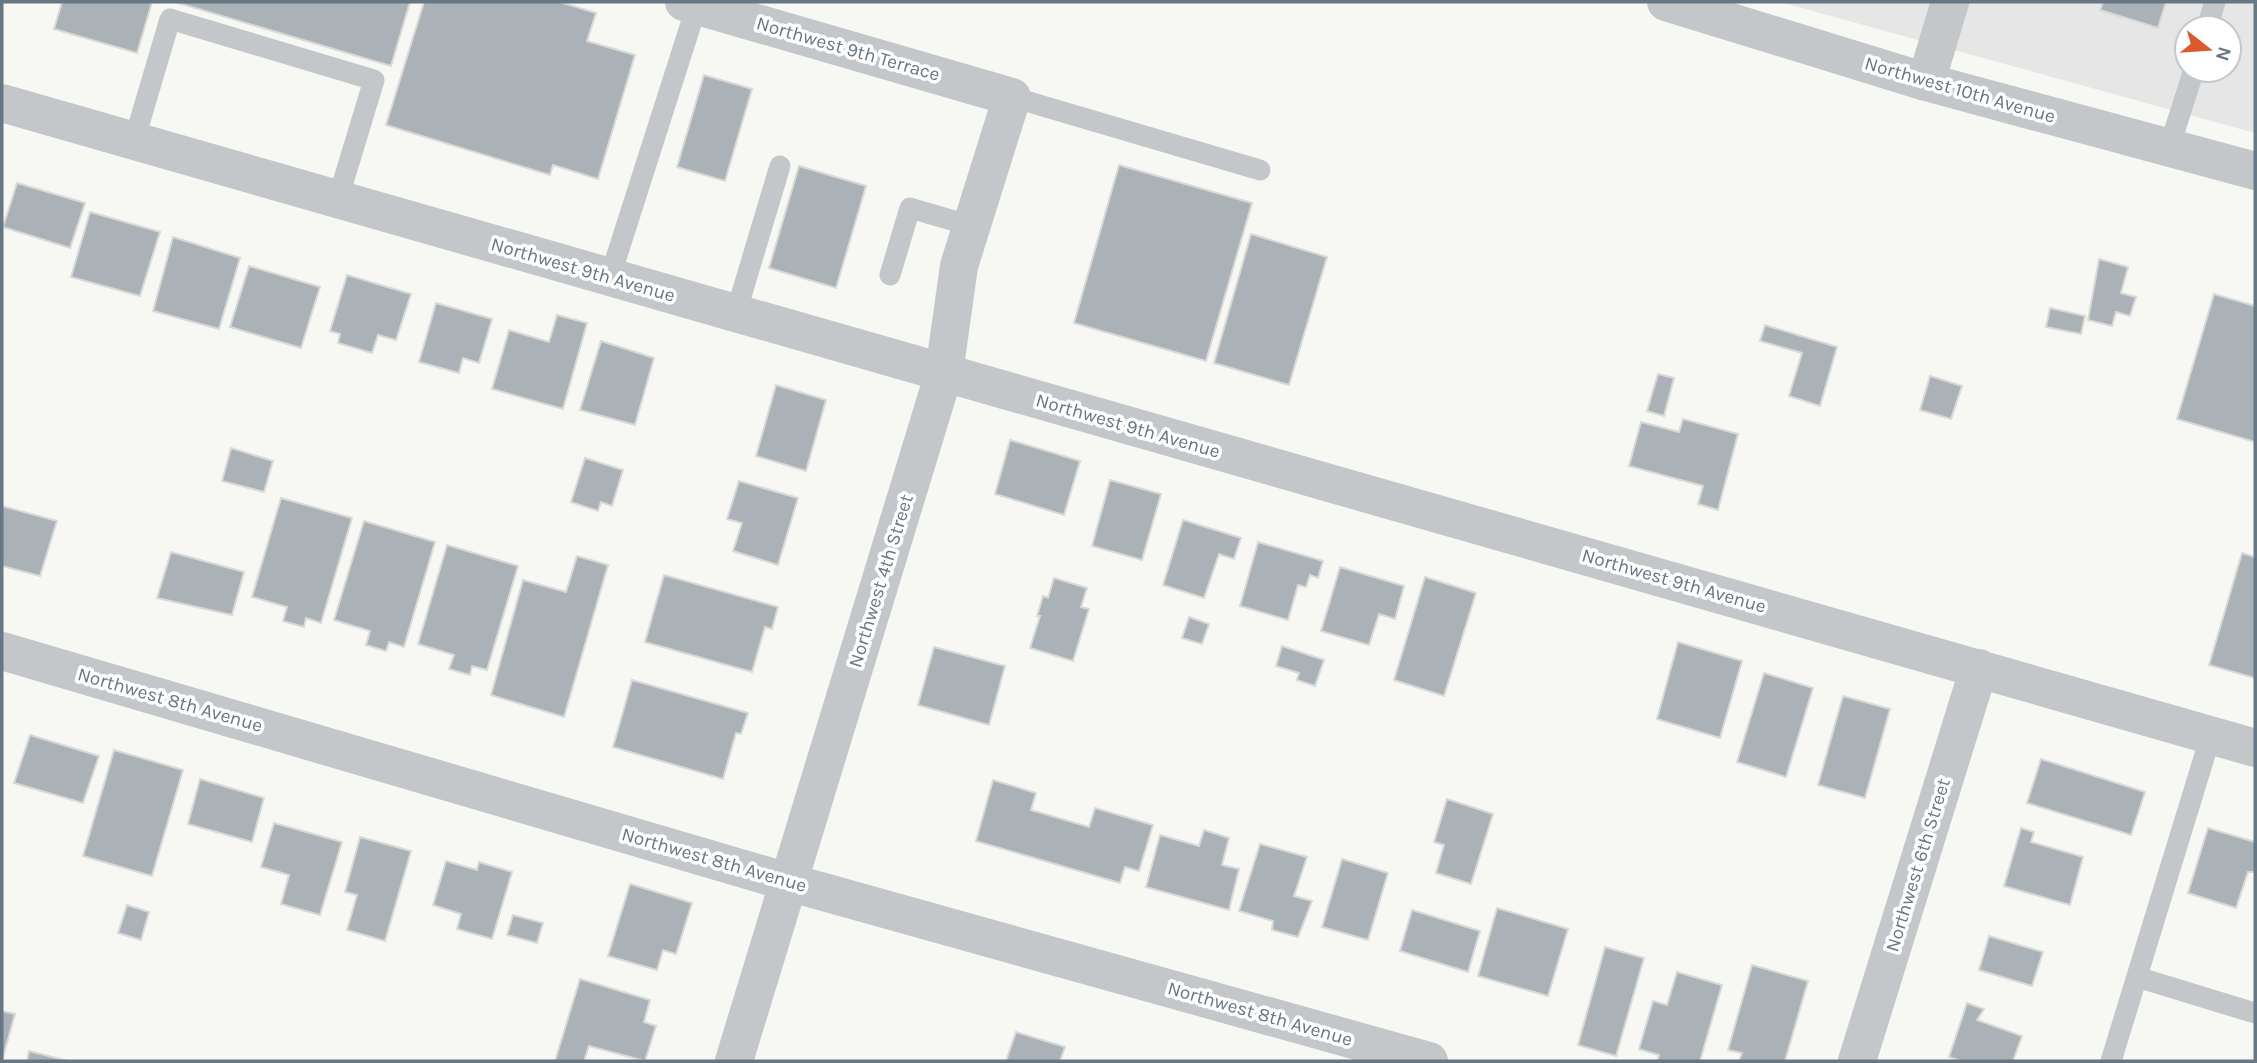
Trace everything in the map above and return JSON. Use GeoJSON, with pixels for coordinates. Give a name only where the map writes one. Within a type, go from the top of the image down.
{"type":"FeatureCollection","features":[{"type":"Feature","properties":{"kind":"street","name":"Northwest 10th Avenue"},"geometry":{"type":"LineString","coordinates":[[1666,2],[1721,10],[1926,82],[2255,171]]}},
{"type":"Feature","properties":{"kind":"street"},"geometry":{"type":"LineString","coordinates":[[1926,82],[1950,2]]}},
{"type":"Feature","properties":{"kind":"street","name":"Northwest 9th Terrace"},"geometry":{"type":"LineString","coordinates":[[690,4],[1013,97]]}},
{"type":"Feature","properties":{"kind":"street","name":"Northwest 4th Street"},"geometry":{"type":"LineString","coordinates":[[734,1061],[944,373],[959,266],[1013,97]]}},
{"type":"Feature","properties":{"kind":"street","name":"Northwest 9th Avenue"},"geometry":{"type":"LineString","coordinates":[[2,103],[2255,748]]}},
{"type":"Feature","properties":{"kind":"street","name":"Northwest 8th Avenue"},"geometry":{"type":"LineString","coordinates":[[2,651],[788,882],[1429,1061]]}},
{"type":"Feature","properties":{"kind":"street","name":"Northwest 6th Street"},"geometry":{"type":"LineString","coordinates":[[1857,1061],[1979,668]]}},
{"type":"Feature","properties":{"kind":"lane"},"geometry":{"type":"LineString","coordinates":[[610,278],[690,4]]}},
{"type":"Feature","properties":{"kind":"lane"},"geometry":{"type":"LineString","coordinates":[[134,141],[170,19],[374,80],[338,199]]}},
{"type":"Feature","properties":{"kind":"lane"},"geometry":{"type":"LineString","coordinates":[[2169,148],[2190,84]]}},
{"type":"Feature","properties":{"kind":"lane"},"geometry":{"type":"LineString","coordinates":[[1013,97],[1259,170]]}},
{"type":"Feature","properties":{"kind":"lane"},"geometry":{"type":"LineString","coordinates":[[736,313],[780,166]]}},
{"type":"Feature","properties":{"kind":"lane"},"geometry":{"type":"LineString","coordinates":[[890,275],[910,208],[972,226]]}},
{"type":"Feature","properties":{"kind":"lane"},"geometry":{"type":"LineString","coordinates":[[2111,1061],[2211,735]]}},
{"type":"Feature","properties":{"kind":"lane"},"geometry":{"type":"LineString","coordinates":[[2137,977],[2255,1013]]}},
{"type":"Feature","properties":{"kind":"shaded area"},"geometry":{"type":"Polygon","coordinates":[[[1780,2],[2255,2],[2255,133],[1780,2]]]}},
{"type":"Feature","properties":{"kind":"building"},"geometry":{"type":"Polygon","coordinates":[[[62,2],[152,2],[137,53],[54,29],[62,2]]]}},
{"type":"Feature","properties":{"kind":"building"},"geometry":{"type":"Polygon","coordinates":[[[175,2],[410,2],[391,66],[175,2]]]}},
{"type":"Feature","properties":{"kind":"building"},"geometry":{"type":"Polygon","coordinates":[[[424,2],[560,2],[596,13],[587,41],[635,55],[598,179],[553,165],[550,175],[386,125],[424,2]]]}},
{"type":"Feature","properties":{"kind":"building"},"geometry":{"type":"Polygon","coordinates":[[[2103,2],[2166,2],[2158,28],[2100,10],[2103,2]]]}},
{"type":"Feature","properties":{"kind":"building"},"geometry":{"type":"Polygon","coordinates":[[[704,75],[752,89],[725,181],[677,167],[704,75]]]}},
{"type":"Feature","properties":{"kind":"building"},"geometry":{"type":"Polygon","coordinates":[[[1119,165],[1252,203],[1206,361],[1074,323],[1119,165]]]}},
{"type":"Feature","properties":{"kind":"building"},"geometry":{"type":"Polygon","coordinates":[[[799,166],[866,186],[836,288],[769,268],[799,166]]]}},
{"type":"Feature","properties":{"kind":"building"},"geometry":{"type":"Polygon","coordinates":[[[17,183],[85,203],[70,248],[3,227],[17,183]]]}},
{"type":"Feature","properties":{"kind":"building"},"geometry":{"type":"Polygon","coordinates":[[[90,212],[160,232],[140,296],[71,277],[90,212]]]}},
{"type":"Feature","properties":{"kind":"building"},"geometry":{"type":"Polygon","coordinates":[[[1251,234],[1327,257],[1289,385],[1214,363],[1251,234]]]}},
{"type":"Feature","properties":{"kind":"building"},"geometry":{"type":"Polygon","coordinates":[[[173,237],[240,258],[219,329],[153,311],[173,237]]]}},
{"type":"Feature","properties":{"kind":"building"},"geometry":{"type":"Polygon","coordinates":[[[2099,259],[2128,267],[2121,293],[2136,297],[2130,316],[2116,312],[2112,326],[2088,320],[2099,259]]]}},
{"type":"Feature","properties":{"kind":"building"},"geometry":{"type":"Polygon","coordinates":[[[249,266],[320,287],[301,348],[230,327],[249,266]]]}},
{"type":"Feature","properties":{"kind":"building"},"geometry":{"type":"Polygon","coordinates":[[[347,275],[411,294],[396,340],[378,335],[372,353],[338,343],[340,334],[330,331],[347,275]]]}},
{"type":"Feature","properties":{"kind":"building"},"geometry":{"type":"Polygon","coordinates":[[[2214,294],[2255,306],[2255,442],[2177,419],[2214,294]]]}},
{"type":"Feature","properties":{"kind":"building"},"geometry":{"type":"Polygon","coordinates":[[[436,303],[492,319],[479,363],[463,358],[459,373],[419,362],[436,303]]]}},
{"type":"Feature","properties":{"kind":"building"},"geometry":{"type":"Polygon","coordinates":[[[2050,308],[2085,316],[2081,334],[2046,327],[2050,308]]]}},
{"type":"Feature","properties":{"kind":"building"},"geometry":{"type":"Polygon","coordinates":[[[557,315],[587,323],[563,409],[492,389],[509,330],[549,342],[557,315]]]}},
{"type":"Feature","properties":{"kind":"building"},"geometry":{"type":"Polygon","coordinates":[[[1765,325],[1837,347],[1820,406],[1789,396],[1802,353],[1760,341],[1765,325]]]}},
{"type":"Feature","properties":{"kind":"building"},"geometry":{"type":"Polygon","coordinates":[[[601,341],[654,358],[635,425],[580,410],[601,341]]]}},
{"type":"Feature","properties":{"kind":"building"},"geometry":{"type":"Polygon","coordinates":[[[1658,374],[1674,378],[1664,416],[1647,411],[1658,374]]]}},
{"type":"Feature","properties":{"kind":"building"},"geometry":{"type":"Polygon","coordinates":[[[1930,376],[1962,386],[1951,419],[1920,410],[1930,376]]]}},
{"type":"Feature","properties":{"kind":"building"},"geometry":{"type":"Polygon","coordinates":[[[776,385],[826,400],[806,471],[756,456],[776,385]]]}},
{"type":"Feature","properties":{"kind":"building"},"geometry":{"type":"Polygon","coordinates":[[[1683,419],[1738,434],[1718,510],[1698,504],[1703,486],[1629,466],[1641,422],[1679,432],[1683,419]]]}},
{"type":"Feature","properties":{"kind":"building"},"geometry":{"type":"Polygon","coordinates":[[[1010,440],[1080,461],[1064,515],[995,494],[1010,440]]]}},
{"type":"Feature","properties":{"kind":"building"},"geometry":{"type":"Polygon","coordinates":[[[231,448],[273,461],[264,492],[222,481],[231,448]]]}},
{"type":"Feature","properties":{"kind":"building"},"geometry":{"type":"Polygon","coordinates":[[[585,458],[623,470],[612,506],[601,502],[598,511],[571,502],[585,458]]]}},
{"type":"Feature","properties":{"kind":"building"},"geometry":{"type":"Polygon","coordinates":[[[1110,480],[1161,494],[1142,560],[1092,546],[1110,480]]]}},
{"type":"Feature","properties":{"kind":"building"},"geometry":{"type":"Polygon","coordinates":[[[739,481],[798,498],[778,565],[733,551],[742,523],[727,519],[739,481]]]}},
{"type":"Feature","properties":{"kind":"building"},"geometry":{"type":"Polygon","coordinates":[[[281,498],[352,518],[321,623],[306,618],[304,627],[283,621],[287,607],[252,597],[281,498]]]}},
{"type":"Feature","properties":{"kind":"building"},"geometry":{"type":"Polygon","coordinates":[[[2,506],[57,521],[40,576],[2,566],[2,506]]]}},
{"type":"Feature","properties":{"kind":"building"},"geometry":{"type":"Polygon","coordinates":[[[1183,520],[1241,538],[1234,559],[1219,554],[1204,598],[1163,585],[1183,520]]]}},
{"type":"Feature","properties":{"kind":"building"},"geometry":{"type":"Polygon","coordinates":[[[364,521],[435,542],[404,647],[389,642],[386,651],[366,645],[370,631],[334,620],[364,521]]]}},
{"type":"Feature","properties":{"kind":"building"},"geometry":{"type":"Polygon","coordinates":[[[1258,542],[1323,561],[1318,578],[1310,575],[1306,587],[1298,585],[1288,620],[1240,606],[1258,542]]]}},
{"type":"Feature","properties":{"kind":"building"},"geometry":{"type":"Polygon","coordinates":[[[447,545],[518,566],[487,670],[472,666],[470,675],[449,669],[454,655],[418,644],[447,545]]]}},
{"type":"Feature","properties":{"kind":"building"},"geometry":{"type":"Polygon","coordinates":[[[171,552],[244,572],[232,615],[157,598],[171,552]]]}},
{"type":"Feature","properties":{"kind":"building"},"geometry":{"type":"Polygon","coordinates":[[[2242,553],[2255,557],[2255,678],[2209,665],[2242,553]]]}},
{"type":"Feature","properties":{"kind":"building"},"geometry":{"type":"Polygon","coordinates":[[[577,556],[608,565],[564,717],[491,695],[523,580],[566,592],[577,556]]]}},
{"type":"Feature","properties":{"kind":"building"},"geometry":{"type":"Polygon","coordinates":[[[1340,567],[1404,586],[1395,619],[1379,614],[1369,645],[1321,631],[1340,567]]]}},
{"type":"Feature","properties":{"kind":"building"},"geometry":{"type":"Polygon","coordinates":[[[664,575],[778,607],[772,629],[765,627],[752,672],[645,642],[664,575]]]}},
{"type":"Feature","properties":{"kind":"building"},"geometry":{"type":"Polygon","coordinates":[[[1425,577],[1476,593],[1444,696],[1394,680],[1425,577]]]}},
{"type":"Feature","properties":{"kind":"building"},"geometry":{"type":"Polygon","coordinates":[[[1054,578],[1087,588],[1081,607],[1089,609],[1073,661],[1030,648],[1043,596],[1048,598],[1054,578]]]}},
{"type":"Feature","properties":{"kind":"building"},"geometry":{"type":"Polygon","coordinates":[[[1189,617],[1209,624],[1202,644],[1182,638],[1189,617]]]}},
{"type":"Feature","properties":{"kind":"building"},"geometry":{"type":"Polygon","coordinates":[[[1678,642],[1742,661],[1720,738],[1657,719],[1678,642]]]}},
{"type":"Feature","properties":{"kind":"building"},"geometry":{"type":"Polygon","coordinates":[[[1282,646],[1324,660],[1315,686],[1297,680],[1299,673],[1276,666],[1282,646]]]}},
{"type":"Feature","properties":{"kind":"building"},"geometry":{"type":"Polygon","coordinates":[[[934,647],[1005,666],[989,725],[918,705],[934,647]]]}},
{"type":"Feature","properties":{"kind":"building"},"geometry":{"type":"Polygon","coordinates":[[[1764,673],[1813,688],[1786,777],[1737,762],[1764,673]]]}},
{"type":"Feature","properties":{"kind":"building"},"geometry":{"type":"Polygon","coordinates":[[[632,680],[748,713],[741,734],[736,733],[723,779],[613,747],[632,680]]]}},
{"type":"Feature","properties":{"kind":"building"},"geometry":{"type":"Polygon","coordinates":[[[1843,696],[1890,709],[1865,798],[1818,785],[1843,696]]]}},
{"type":"Feature","properties":{"kind":"building"},"geometry":{"type":"Polygon","coordinates":[[[30,735],[99,756],[83,803],[14,783],[30,735]]]}},
{"type":"Feature","properties":{"kind":"building"},"geometry":{"type":"Polygon","coordinates":[[[114,750],[183,770],[152,876],[83,856],[114,750]]]}},
{"type":"Feature","properties":{"kind":"building"},"geometry":{"type":"Polygon","coordinates":[[[2041,759],[2145,792],[2131,835],[2027,803],[2041,759]]]}},
{"type":"Feature","properties":{"kind":"building"},"geometry":{"type":"Polygon","coordinates":[[[200,779],[264,798],[252,842],[188,824],[200,779]]]}},
{"type":"Feature","properties":{"kind":"building"},"geometry":{"type":"Polygon","coordinates":[[[993,780],[1036,793],[1031,810],[1089,827],[1095,808],[1153,825],[1139,871],[1125,867],[1120,883],[976,841],[993,780]]]}},
{"type":"Feature","properties":{"kind":"building"},"geometry":{"type":"Polygon","coordinates":[[[1447,799],[1493,814],[1471,884],[1436,873],[1444,845],[1434,842],[1447,799]]]}},
{"type":"Feature","properties":{"kind":"building"},"geometry":{"type":"Polygon","coordinates":[[[274,823],[342,842],[320,915],[281,904],[289,875],[261,867],[274,823]]]}},
{"type":"Feature","properties":{"kind":"building"},"geometry":{"type":"Polygon","coordinates":[[[2021,828],[2034,832],[2031,842],[2083,857],[2070,905],[2004,886],[2021,828]]]}},
{"type":"Feature","properties":{"kind":"building"},"geometry":{"type":"Polygon","coordinates":[[[2208,828],[2255,842],[2255,872],[2248,872],[2236,908],[2188,893],[2208,828]]]}},
{"type":"Feature","properties":{"kind":"building"},"geometry":{"type":"Polygon","coordinates":[[[1204,830],[1229,838],[1222,865],[1239,869],[1229,910],[1146,887],[1160,835],[1199,846],[1204,830]]]}},
{"type":"Feature","properties":{"kind":"building"},"geometry":{"type":"Polygon","coordinates":[[[360,837],[411,851],[385,941],[347,930],[357,895],[345,892],[360,837]]]}},
{"type":"Feature","properties":{"kind":"building"},"geometry":{"type":"Polygon","coordinates":[[[1260,844],[1307,857],[1294,896],[1312,901],[1298,937],[1272,930],[1273,921],[1239,911],[1260,844]]]}},
{"type":"Feature","properties":{"kind":"building"},"geometry":{"type":"Polygon","coordinates":[[[1342,859],[1388,873],[1368,940],[1322,927],[1342,859]]]}},
{"type":"Feature","properties":{"kind":"building"},"geometry":{"type":"Polygon","coordinates":[[[446,861],[477,870],[479,862],[512,872],[492,939],[457,929],[461,914],[433,905],[446,861]]]}},
{"type":"Feature","properties":{"kind":"building"},"geometry":{"type":"Polygon","coordinates":[[[630,884],[692,903],[676,954],[663,950],[657,970],[608,956],[630,884]]]}},
{"type":"Feature","properties":{"kind":"building"},"geometry":{"type":"Polygon","coordinates":[[[127,905],[149,912],[141,940],[118,933],[127,905]]]}},
{"type":"Feature","properties":{"kind":"building"},"geometry":{"type":"Polygon","coordinates":[[[1497,908],[1568,929],[1548,996],[1478,976],[1497,908]]]}},
{"type":"Feature","properties":{"kind":"building"},"geometry":{"type":"Polygon","coordinates":[[[1412,910],[1480,931],[1468,972],[1400,951],[1412,910]]]}},
{"type":"Feature","properties":{"kind":"building"},"geometry":{"type":"Polygon","coordinates":[[[513,915],[543,923],[537,943],[507,935],[513,915]]]}},
{"type":"Feature","properties":{"kind":"building"},"geometry":{"type":"Polygon","coordinates":[[[1989,936],[2043,952],[2032,986],[1979,970],[1989,936]]]}},
{"type":"Feature","properties":{"kind":"building"},"geometry":{"type":"Polygon","coordinates":[[[1605,947],[1644,958],[1616,1056],[1578,1045],[1605,947]]]}},
{"type":"Feature","properties":{"kind":"building"},"geometry":{"type":"Polygon","coordinates":[[[1752,965],[1808,981],[1785,1061],[1739,1061],[1742,1053],[1728,1050],[1752,965]]]}},
{"type":"Feature","properties":{"kind":"building"},"geometry":{"type":"Polygon","coordinates":[[[1677,972],[1722,985],[1700,1061],[1657,1061],[1659,1055],[1639,1049],[1653,1001],[1667,1005],[1677,972]]]}},
{"type":"Feature","properties":{"kind":"building"},"geometry":{"type":"Polygon","coordinates":[[[580,979],[650,1000],[644,1022],[656,1026],[645,1061],[589,1046],[584,1061],[555,1061],[580,979]]]}},
{"type":"Feature","properties":{"kind":"building"},"geometry":{"type":"Polygon","coordinates":[[[1967,1003],[1984,1009],[1977,1020],[2022,1036],[2013,1061],[1961,1061],[1949,1057],[1967,1003]]]}},
{"type":"Feature","properties":{"kind":"building"},"geometry":{"type":"Polygon","coordinates":[[[2,1011],[15,1014],[2,1061],[2,1011]]]}},
{"type":"Feature","properties":{"kind":"building"},"geometry":{"type":"Polygon","coordinates":[[[1016,1032],[1065,1047],[1060,1061],[1006,1061],[1016,1032]]]}},
{"type":"Feature","properties":{"kind":"building"},"geometry":{"type":"Polygon","coordinates":[[[29,1051],[68,1061],[27,1061],[29,1051]]]}}]}
